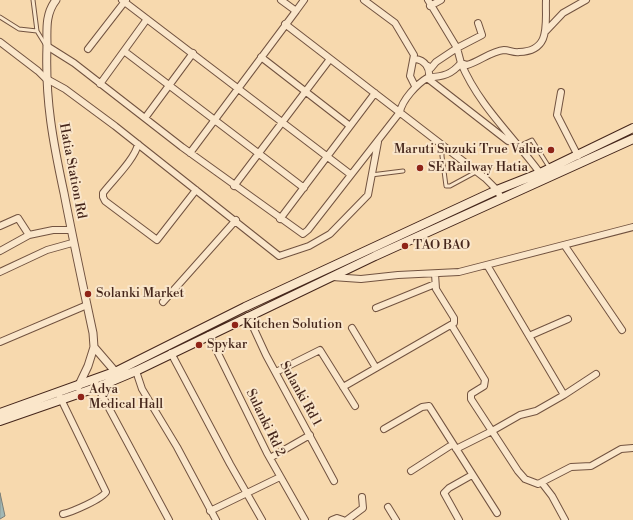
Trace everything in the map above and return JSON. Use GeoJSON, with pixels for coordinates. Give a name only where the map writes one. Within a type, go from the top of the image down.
{"type":"FeatureCollection","features":[{"type":"Feature","properties":{"kind":"main road"},"geometry":{"type":"LineString","coordinates":[[0,421],[118,374],[245,307],[497,190],[578,156],[633,128]]}},
{"type":"Feature","properties":{"kind":"main road"},"geometry":{"type":"LineString","coordinates":[[118,374],[136,371],[330,277],[633,139]]}},
{"type":"Feature","properties":{"kind":"main road"},"geometry":{"type":"LineString","coordinates":[[0,413],[60,397]]}},
{"type":"Feature","properties":{"kind":"street","name":"Hatia Station Rd"},"geometry":{"type":"LineString","coordinates":[[56,0],[50,3],[47,20],[45,78],[51,136],[72,243],[87,305],[94,347]]}},
{"type":"Feature","properties":{"kind":"street"},"geometry":{"type":"LineString","coordinates":[[281,0],[296,11]]}},
{"type":"Feature","properties":{"kind":"street"},"geometry":{"type":"LineString","coordinates":[[190,153],[304,0]]}},
{"type":"Feature","properties":{"kind":"street"},"geometry":{"type":"LineString","coordinates":[[364,0],[395,23],[414,55],[415,60],[410,76],[415,86]]}},
{"type":"Feature","properties":{"kind":"street"},"geometry":{"type":"LineString","coordinates":[[442,0],[429,3],[457,48],[461,63],[473,89],[540,173]]}},
{"type":"Feature","properties":{"kind":"street"},"geometry":{"type":"LineString","coordinates":[[461,63],[467,65],[472,64],[505,50],[520,52],[533,50],[542,43],[545,32],[546,0]]}},
{"type":"Feature","properties":{"kind":"street"},"geometry":{"type":"LineString","coordinates":[[545,32],[563,13],[586,0]]}},
{"type":"Feature","properties":{"kind":"street"},"geometry":{"type":"LineString","coordinates":[[88,49],[124,1],[350,174]]}},
{"type":"Feature","properties":{"kind":"street"},"geometry":{"type":"LineString","coordinates":[[100,84],[147,19]]}},
{"type":"Feature","properties":{"kind":"street"},"geometry":{"type":"LineString","coordinates":[[415,60],[418,60],[431,68],[436,62],[457,48],[482,35],[478,23]]}},
{"type":"Feature","properties":{"kind":"street"},"geometry":{"type":"LineString","coordinates":[[285,24],[476,172],[497,190],[501,198]]}},
{"type":"Feature","properties":{"kind":"street"},"geometry":{"type":"LineString","coordinates":[[0,42],[45,78],[65,89],[138,144],[236,220],[279,256],[309,246],[330,234],[368,195],[379,139]]}},
{"type":"Feature","properties":{"kind":"street"},"geometry":{"type":"LineString","coordinates":[[47,46],[64,55],[190,153],[302,234],[308,230],[350,174],[400,112],[401,107],[415,86],[428,78],[444,76],[453,72],[461,63]]}},
{"type":"Feature","properties":{"kind":"street"},"geometry":{"type":"LineString","coordinates":[[124,51],[304,188]]}},
{"type":"Feature","properties":{"kind":"street"},"geometry":{"type":"LineString","coordinates":[[145,118],[193,53]]}},
{"type":"Feature","properties":{"kind":"street"},"geometry":{"type":"LineString","coordinates":[[261,57],[307,91],[350,126]]}},
{"type":"Feature","properties":{"kind":"street"},"geometry":{"type":"LineString","coordinates":[[234,186],[330,59]]}},
{"type":"Feature","properties":{"kind":"street"},"geometry":{"type":"LineString","coordinates":[[428,66],[430,71],[428,78]]}},
{"type":"Feature","properties":{"kind":"street"},"geometry":{"type":"LineString","coordinates":[[428,78],[508,141]]}},
{"type":"Feature","properties":{"kind":"street"},"geometry":{"type":"LineString","coordinates":[[561,92],[557,115],[578,156]]}},
{"type":"Feature","properties":{"kind":"street"},"geometry":{"type":"LineString","coordinates":[[280,219],[375,93]]}},
{"type":"Feature","properties":{"kind":"street"},"geometry":{"type":"LineString","coordinates":[[138,144],[134,154],[103,193],[105,200],[129,220],[157,240],[196,190]]}},
{"type":"Feature","properties":{"kind":"street"},"geometry":{"type":"LineString","coordinates":[[0,226],[18,218],[29,235]]}},
{"type":"Feature","properties":{"kind":"street"},"geometry":{"type":"LineString","coordinates":[[163,302],[236,220]]}},
{"type":"Feature","properties":{"kind":"street"},"geometry":{"type":"LineString","coordinates":[[330,277],[361,279],[398,275],[459,272],[487,265],[520,254],[565,246],[633,226]]}},
{"type":"Feature","properties":{"kind":"street"},"geometry":{"type":"LineString","coordinates":[[0,251],[29,235],[53,230],[70,230]]}},
{"type":"Feature","properties":{"kind":"street"},"geometry":{"type":"LineString","coordinates":[[0,272],[47,250],[72,243]]}},
{"type":"Feature","properties":{"kind":"street"},"geometry":{"type":"LineString","coordinates":[[565,246],[622,330]]}},
{"type":"Feature","properties":{"kind":"street"},"geometry":{"type":"LineString","coordinates":[[487,265],[564,395]]}},
{"type":"Feature","properties":{"kind":"street"},"geometry":{"type":"LineString","coordinates":[[343,387],[452,326],[454,323],[454,318],[435,284],[435,274]]}},
{"type":"Feature","properties":{"kind":"street"},"geometry":{"type":"LineString","coordinates":[[376,308],[435,284]]}},
{"type":"Feature","properties":{"kind":"street"},"geometry":{"type":"LineString","coordinates":[[0,342],[87,305]]}},
{"type":"Feature","properties":{"kind":"street","name":"Sulanki Rd 1"},"geometry":{"type":"LineString","coordinates":[[248,316],[266,355],[334,481]]}},
{"type":"Feature","properties":{"kind":"street"},"geometry":{"type":"LineString","coordinates":[[529,336],[568,319]]}},
{"type":"Feature","properties":{"kind":"street"},"geometry":{"type":"LineString","coordinates":[[452,326],[485,380],[484,386],[473,392],[470,396],[492,432],[525,479],[533,483],[542,483],[571,467],[591,466],[621,449],[633,448]]}},
{"type":"Feature","properties":{"kind":"street"},"geometry":{"type":"LineString","coordinates":[[352,328],[376,368]]}},
{"type":"Feature","properties":{"kind":"street","name":"Sulanki Rd 2"},"geometry":{"type":"LineString","coordinates":[[209,335],[270,458],[304,520]]}},
{"type":"Feature","properties":{"kind":"street"},"geometry":{"type":"LineString","coordinates":[[94,347],[118,374]]}},
{"type":"Feature","properties":{"kind":"street"},"geometry":{"type":"LineString","coordinates":[[79,390],[94,347]]}},
{"type":"Feature","properties":{"kind":"street"},"geometry":{"type":"LineString","coordinates":[[276,372],[320,350],[355,406]]}},
{"type":"Feature","properties":{"kind":"street"},"geometry":{"type":"LineString","coordinates":[[171,353],[230,464],[262,520]]}},
{"type":"Feature","properties":{"kind":"street"},"geometry":{"type":"LineString","coordinates":[[136,371],[142,389],[177,447],[216,520]]}},
{"type":"Feature","properties":{"kind":"street"},"geometry":{"type":"LineString","coordinates":[[411,471],[455,447],[492,432],[520,415],[536,411],[596,374]]}},
{"type":"Feature","properties":{"kind":"street"},"geometry":{"type":"LineString","coordinates":[[96,384],[169,520]]}},
{"type":"Feature","properties":{"kind":"street"},"geometry":{"type":"LineString","coordinates":[[60,397],[106,492],[103,496],[63,514]]}},
{"type":"Feature","properties":{"kind":"street"},"geometry":{"type":"LineString","coordinates":[[384,429],[426,405],[432,410],[496,513]]}},
{"type":"Feature","properties":{"kind":"street"},"geometry":{"type":"LineString","coordinates":[[270,458],[310,435]]}},
{"type":"Feature","properties":{"kind":"street"},"geometry":{"type":"LineString","coordinates":[[459,520],[444,493],[449,488],[472,475]]}},
{"type":"Feature","properties":{"kind":"street"},"geometry":{"type":"LineString","coordinates":[[210,511],[280,477]]}},
{"type":"Feature","properties":{"kind":"street"},"geometry":{"type":"LineString","coordinates":[[542,483],[552,496],[565,520]]}},
{"type":"Feature","properties":{"kind":"street"},"geometry":{"type":"LineString","coordinates":[[347,520],[363,508],[362,497]]}},
{"type":"Feature","properties":{"kind":"street"},"geometry":{"type":"LineString","coordinates":[[388,507],[396,520]]}},
{"type":"Feature","properties":{"kind":"street"},"geometry":{"type":"LineString","coordinates":[[332,520],[337,518],[343,520]]}},
{"type":"Feature","properties":{"kind":"lane"},"geometry":{"type":"LineString","coordinates":[[33,0],[37,32],[47,46]]}},
{"type":"Feature","properties":{"kind":"lane"},"geometry":{"type":"LineString","coordinates":[[0,17],[19,29],[37,32]]}},
{"type":"Feature","properties":{"kind":"lane"},"geometry":{"type":"LineString","coordinates":[[519,146],[532,140],[550,168]]}},
{"type":"Feature","properties":{"kind":"lane"},"geometry":{"type":"LineString","coordinates":[[442,145],[446,186],[454,184],[476,172]]}},
{"type":"Feature","properties":{"kind":"lane"},"geometry":{"type":"LineString","coordinates":[[371,175],[403,171]]}},
{"type":"Feature","properties":{"kind":"water"},"geometry":{"type":"Polygon","coordinates":[[[0,493],[5,516],[0,519],[0,493]]]}},
{"type":"Feature","properties":{"kind":"place","name":"Maruti Suzuki True Value"},"geometry":{"type":"Point","coordinates":[551,150]}},
{"type":"Feature","properties":{"kind":"place","name":"SE Railway Hatia"},"geometry":{"type":"Point","coordinates":[420,168]}},
{"type":"Feature","properties":{"kind":"place","name":"TAO BAO"},"geometry":{"type":"Point","coordinates":[405,246]}},
{"type":"Feature","properties":{"kind":"place","name":"Solanki Market"},"geometry":{"type":"Point","coordinates":[88,294]}},
{"type":"Feature","properties":{"kind":"place","name":"Kitchen Solution"},"geometry":{"type":"Point","coordinates":[235,325]}},
{"type":"Feature","properties":{"kind":"place","name":"Spykar"},"geometry":{"type":"Point","coordinates":[199,345]}},
{"type":"Feature","properties":{"kind":"place","name":"Adya Medical Hall"},"geometry":{"type":"Point","coordinates":[81,397]}}]}
